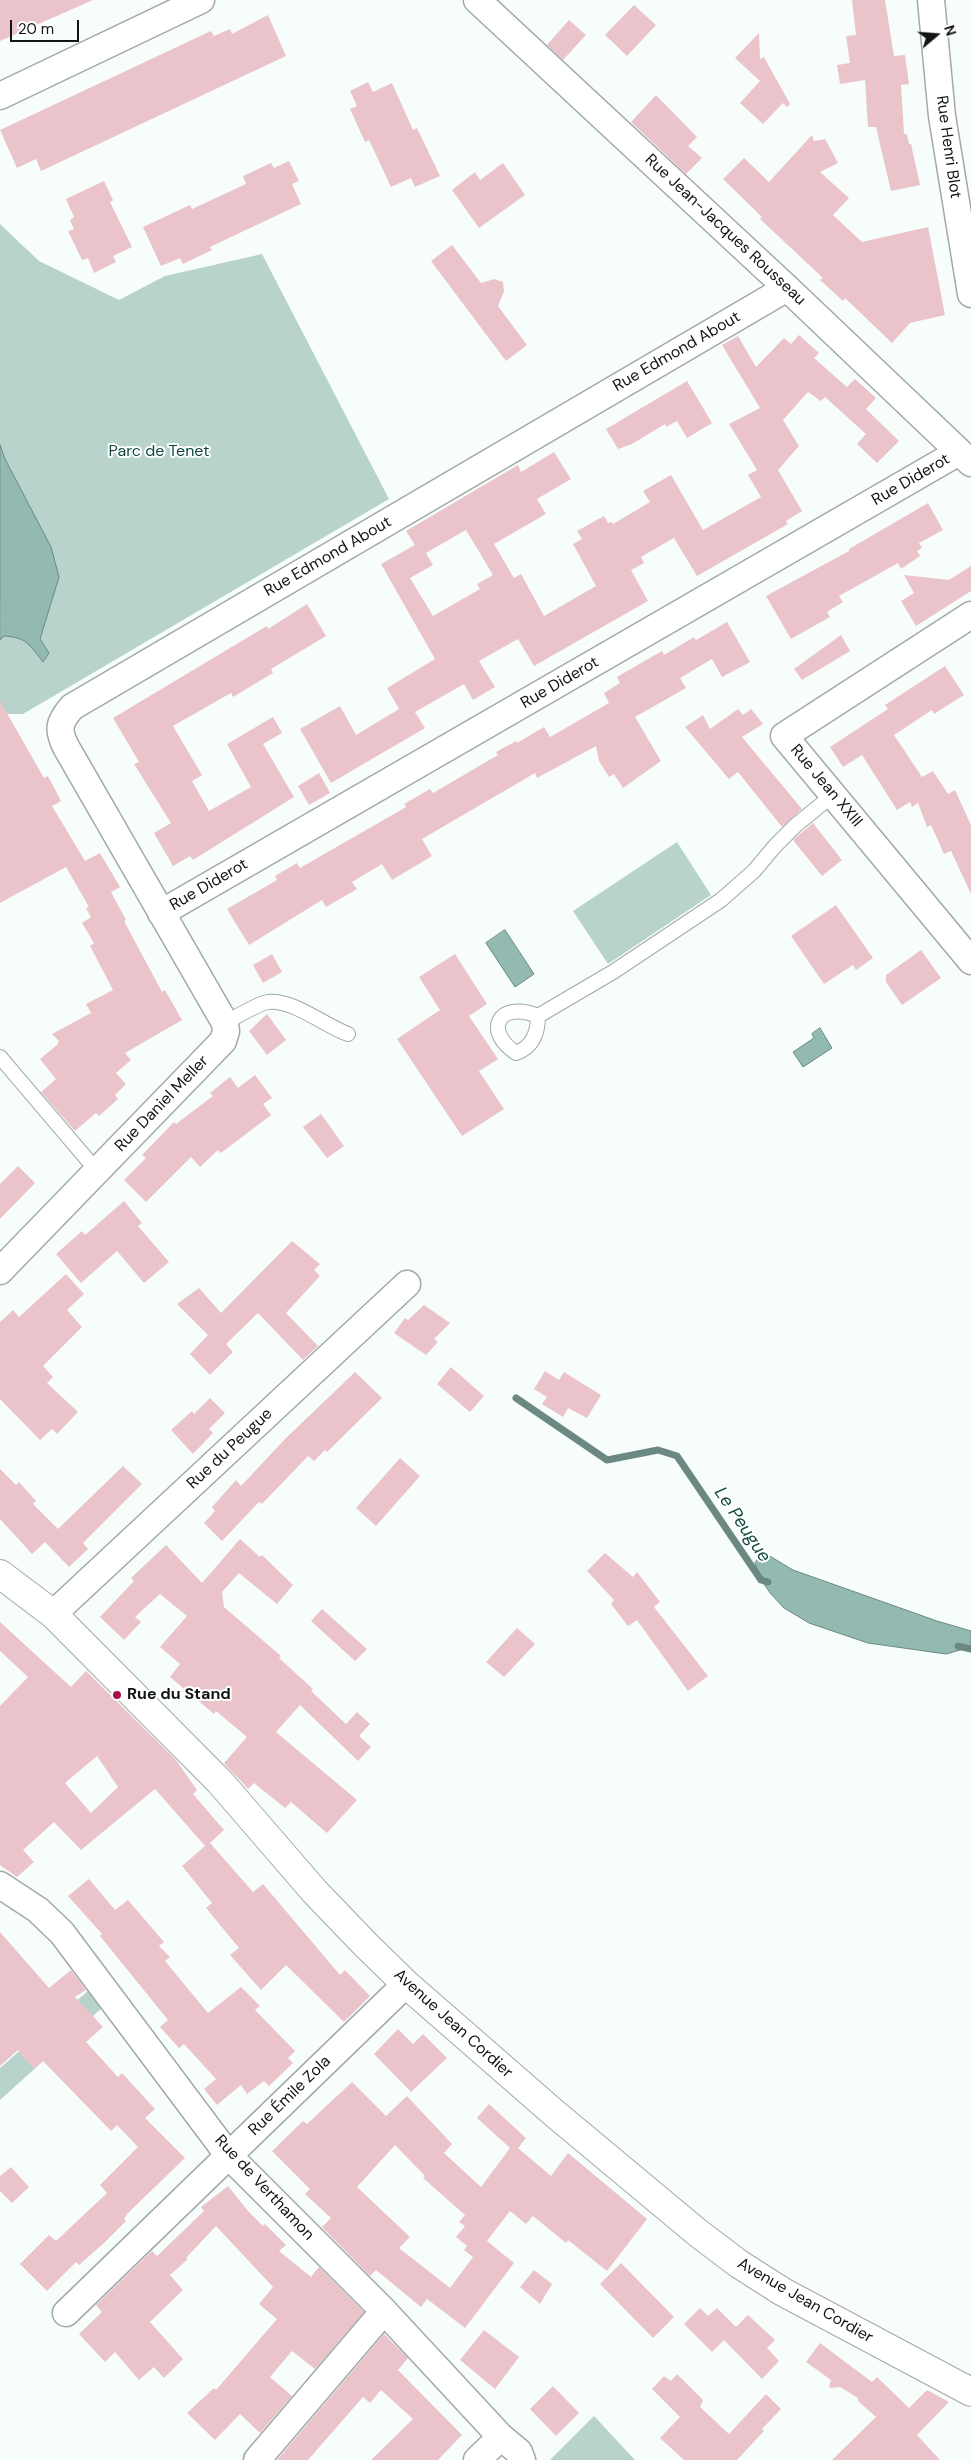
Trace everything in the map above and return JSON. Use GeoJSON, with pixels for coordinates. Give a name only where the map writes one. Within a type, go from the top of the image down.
{"type":"FeatureCollection","features":[{"type":"Feature","properties":{"kind":"street"},"geometry":{"type":"LineString","coordinates":[[0,96],[201,0]]}},
{"type":"Feature","properties":{"kind":"street","name":"Rue Jean-Jacques Rousseau"},"geometry":{"type":"LineString","coordinates":[[477,0],[788,288],[965,458]]}},
{"type":"Feature","properties":{"kind":"street","name":"Rue Henri Blot"},"geometry":{"type":"LineString","coordinates":[[931,0],[942,116],[971,294]]}},
{"type":"Feature","properties":{"kind":"street","name":"Rue Edmond About"},"geometry":{"type":"LineString","coordinates":[[161,913],[60,735],[61,719],[72,707],[788,288]]}},
{"type":"Feature","properties":{"kind":"street","name":"Rue Diderot"},"geometry":{"type":"LineString","coordinates":[[161,913],[965,458]]}},
{"type":"Feature","properties":{"kind":"street","name":"Rue Jean XXIII"},"geometry":{"type":"LineString","coordinates":[[971,615],[784,736],[971,961]]}},
{"type":"Feature","properties":{"kind":"street"},"geometry":{"type":"LineString","coordinates":[[161,913],[225,1023]]}},
{"type":"Feature","properties":{"kind":"street","name":"Rue Daniel Meller"},"geometry":{"type":"LineString","coordinates":[[0,1271],[223,1041],[226,1031],[225,1023]]}},
{"type":"Feature","properties":{"kind":"street","name":"Rue du Peugue"},"geometry":{"type":"LineString","coordinates":[[54,1614],[407,1284]]}},
{"type":"Feature","properties":{"kind":"street","name":"Avenue Jean Cordier"},"geometry":{"type":"LineString","coordinates":[[4,1584],[54,1614],[220,1782],[315,1892],[406,1984],[554,2113],[698,2233],[739,2264],[783,2292],[971,2392]]}},
{"type":"Feature","properties":{"kind":"street","name":"Rue de Verthamon"},"geometry":{"type":"LineString","coordinates":[[0,1885],[38,1910],[62,1933],[229,2156],[384,2312],[502,2437],[519,2452],[522,2460]]}},
{"type":"Feature","properties":{"kind":"street","name":"Rue Émile Zola"},"geometry":{"type":"LineString","coordinates":[[66,2313],[406,1984]]}},
{"type":"Feature","properties":{"kind":"street"},"geometry":{"type":"LineString","coordinates":[[257,2460],[384,2312]]}},
{"type":"Feature","properties":{"kind":"street"},"geometry":{"type":"LineString","coordinates":[[477,2460],[502,2437]]}},
{"type":"Feature","properties":{"kind":"lane"},"geometry":{"type":"LineString","coordinates":[[538,1016],[613,972],[721,900],[754,871],[774,846],[796,824],[833,795]]}},
{"type":"Feature","properties":{"kind":"lane"},"geometry":{"type":"LineString","coordinates":[[225,1023],[267,1002],[280,1004],[314,1016],[334,1030],[348,1034]]}},
{"type":"Feature","properties":{"kind":"lane"},"geometry":{"type":"LineString","coordinates":[[0,1057],[97,1171]]}},
{"type":"Feature","properties":{"kind":"green space","name":"Parc de Tenet"},"geometry":{"type":"Polygon","coordinates":[[[0,224],[39,261],[119,300],[165,276],[262,254],[389,499],[23,714],[0,714],[0,224]]]}},
{"type":"Feature","properties":{"kind":"green space"},"geometry":{"type":"Polygon","coordinates":[[[677,842],[711,895],[608,964],[573,911],[677,842]]]}},
{"type":"Feature","properties":{"kind":"green space"},"geometry":{"type":"Polygon","coordinates":[[[90,1989],[103,2007],[0,2100],[0,2068],[90,1989]]]}},
{"type":"Feature","properties":{"kind":"green space"},"geometry":{"type":"Polygon","coordinates":[[[594,2416],[635,2460],[550,2460],[594,2416]]]}},
{"type":"Feature","properties":{"kind":"shaded area"},"geometry":{"type":"Polygon","coordinates":[[[0,445],[5,459],[51,547],[59,577],[40,639],[49,653],[43,662],[23,640],[4,636],[0,640],[0,445]]]}},
{"type":"Feature","properties":{"kind":"shaded area"},"geometry":{"type":"Polygon","coordinates":[[[505,930],[534,974],[515,987],[486,943],[505,930]]]}},
{"type":"Feature","properties":{"kind":"shaded area"},"geometry":{"type":"Polygon","coordinates":[[[820,1028],[832,1048],[803,1067],[793,1052],[814,1038],[812,1034],[820,1028]]]}},
{"type":"Feature","properties":{"kind":"shaded area"},"geometry":{"type":"Polygon","coordinates":[[[763,1552],[793,1570],[937,1621],[971,1631],[971,1647],[946,1654],[868,1643],[809,1623],[784,1608],[761,1580],[755,1563],[763,1552]]]}},
{"type":"Feature","properties":{"kind":"building"},"geometry":{"type":"Polygon","coordinates":[[[0,0],[93,0],[0,41],[0,0]]]}},
{"type":"Feature","properties":{"kind":"building"},"geometry":{"type":"Polygon","coordinates":[[[852,0],[885,0],[894,56],[905,55],[909,84],[901,85],[904,134],[907,134],[909,144],[911,144],[920,185],[891,191],[876,127],[868,127],[865,80],[840,84],[837,65],[850,63],[846,36],[856,35],[852,0]]]}},
{"type":"Feature","properties":{"kind":"building"},"geometry":{"type":"Polygon","coordinates":[[[634,5],[656,25],[627,56],[605,35],[634,5]]]}},
{"type":"Feature","properties":{"kind":"building"},"geometry":{"type":"Polygon","coordinates":[[[268,15],[286,56],[41,171],[36,159],[17,168],[0,130],[211,31],[214,36],[230,29],[232,34],[268,15]]]}},
{"type":"Feature","properties":{"kind":"building"},"geometry":{"type":"Polygon","coordinates":[[[569,20],[586,35],[563,60],[547,45],[569,20]]]}},
{"type":"Feature","properties":{"kind":"building"},"geometry":{"type":"Polygon","coordinates":[[[759,33],[760,59],[764,57],[790,104],[787,107],[783,103],[763,124],[740,103],[760,81],[735,58],[759,33]]]}},
{"type":"Feature","properties":{"kind":"building"},"geometry":{"type":"Polygon","coordinates":[[[368,82],[373,92],[392,83],[413,130],[417,128],[440,176],[415,187],[411,178],[391,187],[369,140],[365,142],[350,109],[357,106],[350,91],[368,82]]]}},
{"type":"Feature","properties":{"kind":"building"},"geometry":{"type":"Polygon","coordinates":[[[656,95],[697,137],[688,146],[702,158],[686,174],[631,122],[656,95]]]}},
{"type":"Feature","properties":{"kind":"building"},"geometry":{"type":"Polygon","coordinates":[[[812,135],[814,141],[825,139],[838,163],[820,172],[849,198],[833,215],[862,242],[928,227],[945,315],[910,323],[892,343],[845,298],[843,301],[820,280],[823,278],[760,219],[762,217],[723,179],[744,158],[769,182],[812,135]]]}},
{"type":"Feature","properties":{"kind":"building"},"geometry":{"type":"Polygon","coordinates":[[[289,161],[299,181],[292,184],[301,204],[210,247],[212,250],[183,264],[180,258],[161,266],[143,227],[190,205],[192,209],[246,184],[243,176],[271,163],[274,168],[289,161]]]}},
{"type":"Feature","properties":{"kind":"building"},"geometry":{"type":"Polygon","coordinates":[[[503,163],[525,195],[479,228],[452,190],[475,172],[480,180],[503,163]]]}},
{"type":"Feature","properties":{"kind":"building"},"geometry":{"type":"Polygon","coordinates":[[[104,181],[113,200],[110,202],[132,247],[113,256],[116,262],[94,273],[88,258],[82,260],[68,231],[74,229],[70,220],[74,217],[66,199],[104,181]]]}},
{"type":"Feature","properties":{"kind":"building"},"geometry":{"type":"Polygon","coordinates":[[[452,245],[481,283],[494,279],[503,282],[504,291],[498,306],[527,345],[506,361],[431,261],[452,245]]]}},
{"type":"Feature","properties":{"kind":"building"},"geometry":{"type":"Polygon","coordinates":[[[799,335],[819,353],[814,358],[847,387],[855,379],[876,398],[866,409],[899,441],[877,463],[857,444],[866,434],[825,397],[821,401],[808,392],[783,420],[799,446],[778,470],[802,511],[786,521],[788,524],[697,576],[674,538],[641,557],[644,563],[631,570],[648,601],[534,666],[518,639],[479,661],[495,687],[473,700],[464,684],[415,712],[425,728],[331,783],[300,729],[340,706],[356,735],[399,709],[387,688],[435,659],[381,564],[415,545],[406,531],[518,465],[521,472],[554,452],[571,479],[537,499],[546,514],[494,544],[514,578],[521,574],[544,616],[596,586],[573,544],[582,539],[577,531],[604,516],[608,523],[612,522],[613,524],[650,502],[643,491],[671,475],[703,530],[761,497],[748,475],[757,470],[729,424],[760,408],[722,345],[738,336],[756,367],[784,338],[791,344],[799,335]],[[466,530],[426,553],[433,565],[410,578],[433,616],[480,589],[477,584],[493,575],[466,530]]]}},
{"type":"Feature","properties":{"kind":"building"},"geometry":{"type":"Polygon","coordinates":[[[687,381],[712,423],[687,438],[677,421],[666,427],[665,424],[632,444],[618,449],[606,429],[687,381]]]}},
{"type":"Feature","properties":{"kind":"building"},"geometry":{"type":"Polygon","coordinates":[[[928,503],[943,530],[919,543],[922,548],[917,551],[920,556],[901,569],[898,563],[839,596],[843,602],[827,612],[830,617],[791,639],[766,596],[849,551],[849,549],[928,503]]]}},
{"type":"Feature","properties":{"kind":"building"},"geometry":{"type":"Polygon","coordinates":[[[971,566],[971,591],[916,626],[901,601],[914,593],[904,575],[949,580],[971,566]]]}},
{"type":"Feature","properties":{"kind":"building"},"geometry":{"type":"Polygon","coordinates":[[[307,604],[326,636],[271,669],[273,673],[233,697],[231,693],[173,726],[202,775],[192,781],[209,811],[251,787],[227,744],[273,717],[282,733],[263,744],[294,797],[193,860],[190,856],[173,866],[154,833],[171,823],[134,764],[139,762],[113,718],[267,626],[268,629],[307,604]]]}},
{"type":"Feature","properties":{"kind":"building"},"geometry":{"type":"Polygon","coordinates":[[[727,622],[750,662],[722,677],[712,659],[680,678],[686,688],[635,717],[661,761],[623,788],[614,774],[609,777],[599,761],[596,746],[537,778],[535,773],[422,839],[432,856],[392,880],[382,864],[352,882],[357,889],[326,907],[322,900],[249,945],[227,909],[277,880],[275,876],[297,863],[300,868],[406,807],[404,804],[430,789],[433,793],[498,755],[496,752],[516,741],[517,743],[544,727],[550,737],[609,703],[604,693],[620,683],[617,677],[662,651],[664,655],[694,637],[696,640],[727,622]]]}},
{"type":"Feature","properties":{"kind":"building"},"geometry":{"type":"Polygon","coordinates":[[[841,635],[850,651],[802,680],[794,669],[841,635]]]}},
{"type":"Feature","properties":{"kind":"building"},"geometry":{"type":"Polygon","coordinates":[[[945,666],[964,695],[934,714],[932,710],[894,735],[922,777],[933,771],[948,794],[955,790],[971,825],[971,894],[951,851],[944,854],[931,825],[927,827],[918,803],[912,807],[910,802],[897,810],[862,755],[843,767],[830,747],[888,709],[885,705],[945,666]]]}},
{"type":"Feature","properties":{"kind":"building"},"geometry":{"type":"Polygon","coordinates":[[[0,701],[44,778],[48,776],[61,801],[52,806],[85,861],[100,853],[120,887],[111,892],[126,920],[124,921],[162,992],[165,990],[182,1020],[125,1053],[131,1060],[116,1073],[126,1084],[115,1095],[118,1099],[99,1116],[96,1113],[75,1131],[41,1092],[56,1079],[40,1059],[57,1045],[59,1041],[52,1034],[91,1013],[86,1004],[113,990],[90,946],[94,943],[82,923],[91,917],[86,908],[89,907],[66,867],[0,903],[0,701]]]}},
{"type":"Feature","properties":{"kind":"building"},"geometry":{"type":"Polygon","coordinates":[[[738,709],[743,715],[751,709],[763,724],[742,737],[802,809],[782,827],[738,772],[729,779],[685,727],[703,715],[710,729],[738,709]]]}},
{"type":"Feature","properties":{"kind":"building"},"geometry":{"type":"Polygon","coordinates":[[[319,773],[330,793],[309,805],[298,786],[319,773]]]}},
{"type":"Feature","properties":{"kind":"building"},"geometry":{"type":"Polygon","coordinates":[[[813,823],[842,860],[822,876],[793,840],[813,823]]]}},
{"type":"Feature","properties":{"kind":"building"},"geometry":{"type":"Polygon","coordinates":[[[836,905],[873,958],[856,970],[853,965],[824,984],[791,936],[836,905]]]}},
{"type":"Feature","properties":{"kind":"building"},"geometry":{"type":"Polygon","coordinates":[[[921,950],[941,978],[902,1005],[886,982],[886,975],[921,950]]]}},
{"type":"Feature","properties":{"kind":"building"},"geometry":{"type":"Polygon","coordinates":[[[272,954],[282,972],[263,983],[253,965],[272,954]]]}},
{"type":"Feature","properties":{"kind":"building"},"geometry":{"type":"Polygon","coordinates":[[[455,954],[487,1004],[469,1016],[498,1059],[479,1071],[504,1109],[462,1136],[397,1039],[440,1010],[419,977],[455,954]]]}},
{"type":"Feature","properties":{"kind":"building"},"geometry":{"type":"Polygon","coordinates":[[[267,1014],[286,1040],[267,1055],[249,1031],[267,1014]]]}},
{"type":"Feature","properties":{"kind":"building"},"geometry":{"type":"Polygon","coordinates":[[[255,1075],[272,1098],[263,1104],[271,1115],[221,1153],[218,1150],[200,1167],[191,1157],[146,1202],[124,1180],[146,1158],[142,1155],[174,1122],[176,1124],[213,1096],[210,1093],[230,1077],[238,1088],[255,1075]]]}},
{"type":"Feature","properties":{"kind":"building"},"geometry":{"type":"Polygon","coordinates":[[[321,1114],[344,1146],[327,1158],[303,1127],[321,1114]]]}},
{"type":"Feature","properties":{"kind":"building"},"geometry":{"type":"Polygon","coordinates":[[[18,1166],[35,1183],[0,1219],[0,1184],[18,1166]]]}},
{"type":"Feature","properties":{"kind":"building"},"geometry":{"type":"Polygon","coordinates":[[[124,1201],[142,1223],[138,1226],[169,1262],[144,1283],[117,1251],[81,1283],[56,1254],[82,1231],[85,1235],[124,1201]]]}},
{"type":"Feature","properties":{"kind":"building"},"geometry":{"type":"Polygon","coordinates":[[[292,1241],[320,1264],[314,1270],[320,1276],[286,1313],[318,1346],[303,1360],[258,1313],[226,1344],[233,1352],[210,1375],[190,1354],[208,1335],[177,1304],[199,1288],[221,1313],[292,1241]]]}},
{"type":"Feature","properties":{"kind":"building"},"geometry":{"type":"Polygon","coordinates":[[[66,1274],[84,1294],[67,1310],[82,1327],[43,1366],[53,1377],[47,1383],[78,1412],[57,1434],[52,1429],[40,1440],[0,1399],[0,1322],[13,1310],[19,1317],[66,1274]]]}},
{"type":"Feature","properties":{"kind":"building"},"geometry":{"type":"Polygon","coordinates":[[[424,1305],[450,1323],[434,1339],[438,1342],[426,1355],[394,1333],[405,1318],[408,1320],[424,1305]]]}},
{"type":"Feature","properties":{"kind":"building"},"geometry":{"type":"Polygon","coordinates":[[[451,1367],[484,1396],[470,1412],[437,1384],[451,1367]]]}},
{"type":"Feature","properties":{"kind":"building"},"geometry":{"type":"Polygon","coordinates":[[[545,1371],[559,1380],[564,1372],[601,1395],[587,1418],[568,1408],[563,1417],[542,1404],[547,1397],[534,1389],[545,1371]]]}},
{"type":"Feature","properties":{"kind":"building"},"geometry":{"type":"Polygon","coordinates":[[[355,1372],[382,1398],[327,1452],[325,1450],[314,1461],[308,1456],[262,1504],[259,1502],[222,1541],[204,1523],[215,1511],[212,1507],[236,1480],[241,1486],[285,1439],[355,1372]]]}},
{"type":"Feature","properties":{"kind":"building"},"geometry":{"type":"Polygon","coordinates":[[[210,1398],[225,1413],[209,1429],[213,1433],[193,1454],[171,1430],[192,1411],[194,1414],[210,1398]]]}},
{"type":"Feature","properties":{"kind":"building"},"geometry":{"type":"Polygon","coordinates":[[[400,1458],[420,1476],[376,1526],[356,1508],[400,1458]]]}},
{"type":"Feature","properties":{"kind":"building"},"geometry":{"type":"Polygon","coordinates":[[[123,1466],[142,1484],[83,1543],[88,1549],[69,1567],[45,1542],[32,1554],[0,1519],[0,1469],[16,1485],[19,1482],[36,1501],[33,1504],[58,1529],[123,1466]]]}},
{"type":"Feature","properties":{"kind":"building"},"geometry":{"type":"Polygon","coordinates":[[[240,1539],[260,1557],[262,1555],[293,1585],[277,1604],[239,1573],[222,1592],[224,1607],[281,1656],[279,1658],[313,1689],[311,1691],[346,1724],[357,1712],[370,1724],[359,1736],[371,1747],[358,1761],[300,1705],[276,1732],[357,1800],[327,1833],[291,1802],[285,1808],[254,1783],[248,1789],[224,1763],[247,1737],[216,1711],[214,1714],[170,1677],[180,1664],[160,1647],[187,1616],[160,1594],[135,1617],[141,1622],[124,1640],[100,1617],[134,1581],[131,1578],[166,1545],[202,1583],[240,1539]]]}},
{"type":"Feature","properties":{"kind":"building"},"geometry":{"type":"Polygon","coordinates":[[[605,1553],[633,1577],[637,1572],[660,1602],[654,1607],[708,1676],[688,1691],[637,1620],[628,1626],[611,1604],[614,1600],[587,1571],[605,1553]]]}},
{"type":"Feature","properties":{"kind":"building"},"geometry":{"type":"Polygon","coordinates":[[[322,1609],[367,1649],[355,1661],[311,1621],[322,1609]]]}},
{"type":"Feature","properties":{"kind":"building"},"geometry":{"type":"Polygon","coordinates":[[[0,1622],[71,1687],[86,1671],[176,1760],[197,1790],[193,1794],[224,1830],[210,1843],[253,1892],[263,1884],[340,1975],[345,1970],[370,1996],[344,2022],[286,1965],[261,1990],[230,1955],[239,1948],[206,1908],[212,1903],[182,1866],[205,1846],[155,1789],[81,1850],[54,1822],[23,1850],[34,1862],[17,1877],[0,1865],[0,1706],[28,1677],[0,1651],[0,1622]],[[97,1756],[65,1783],[91,1813],[118,1787],[97,1756]]]}},
{"type":"Feature","properties":{"kind":"building"},"geometry":{"type":"Polygon","coordinates":[[[517,1628],[535,1644],[504,1677],[486,1662],[517,1628]]]}},
{"type":"Feature","properties":{"kind":"building"},"geometry":{"type":"Polygon","coordinates":[[[89,1879],[115,1910],[128,1900],[164,1942],[159,1946],[170,1957],[165,1961],[208,2013],[241,1987],[260,2006],[255,2010],[295,2051],[288,2058],[293,2063],[269,2086],[264,2081],[247,2094],[241,2085],[217,2105],[204,2089],[216,2079],[184,2044],[179,2048],[160,2027],[168,2020],[100,1936],[102,1934],[68,1896],[89,1879]]]}},
{"type":"Feature","properties":{"kind":"building"},"geometry":{"type":"Polygon","coordinates":[[[0,1932],[49,1988],[71,1970],[86,1990],[75,1997],[103,2027],[86,2042],[118,2077],[122,2073],[155,2109],[145,2118],[185,2158],[128,2213],[124,2219],[126,2221],[103,2244],[79,2265],[76,2262],[47,2291],[20,2264],[49,2235],[56,2241],[107,2193],[100,2185],[138,2147],[117,2125],[111,2131],[43,2061],[34,2069],[18,2050],[0,2066],[0,1932]]]}},
{"type":"Feature","properties":{"kind":"building"},"geometry":{"type":"Polygon","coordinates":[[[398,2029],[413,2044],[423,2034],[447,2058],[411,2092],[374,2054],[398,2029]]]}},
{"type":"Feature","properties":{"kind":"building"},"geometry":{"type":"Polygon","coordinates":[[[352,2082],[386,2116],[407,2096],[452,2144],[444,2153],[481,2187],[510,2148],[477,2118],[489,2104],[526,2138],[518,2148],[551,2176],[568,2153],[647,2219],[607,2271],[568,2240],[566,2243],[533,2216],[526,2224],[510,2211],[487,2241],[514,2263],[465,2328],[427,2299],[421,2307],[376,2270],[370,2276],[322,2227],[331,2218],[305,2194],[310,2189],[272,2151],[303,2121],[307,2124],[352,2082]],[[395,2145],[357,2187],[410,2237],[399,2248],[450,2288],[473,2257],[464,2250],[467,2246],[456,2237],[465,2226],[459,2222],[465,2215],[423,2178],[425,2176],[395,2145]]]}},
{"type":"Feature","properties":{"kind":"building"},"geometry":{"type":"Polygon","coordinates":[[[11,2167],[29,2187],[12,2203],[0,2191],[0,2176],[11,2167]]]}},
{"type":"Feature","properties":{"kind":"building"},"geometry":{"type":"Polygon","coordinates":[[[228,2186],[248,2211],[263,2226],[265,2224],[286,2245],[279,2251],[311,2277],[319,2267],[364,2312],[315,2369],[292,2351],[270,2377],[292,2396],[260,2433],[240,2414],[215,2440],[187,2413],[214,2388],[216,2390],[277,2319],[259,2304],[273,2287],[216,2226],[186,2258],[188,2259],[170,2275],[183,2290],[150,2322],[183,2359],[164,2378],[154,2367],[139,2380],[115,2352],[105,2362],[79,2334],[102,2312],[96,2305],[152,2251],[157,2256],[204,2211],[201,2207],[228,2186]]]}},
{"type":"Feature","properties":{"kind":"building"},"geometry":{"type":"Polygon","coordinates":[[[621,2263],[674,2317],[653,2338],[600,2284],[621,2263]]]}},
{"type":"Feature","properties":{"kind":"building"},"geometry":{"type":"Polygon","coordinates":[[[534,2270],[552,2284],[540,2304],[520,2287],[534,2270]]]}},
{"type":"Feature","properties":{"kind":"building"},"geometry":{"type":"Polygon","coordinates":[[[700,2308],[708,2316],[717,2308],[736,2327],[748,2315],[775,2340],[767,2348],[779,2361],[762,2379],[724,2340],[712,2352],[684,2324],[700,2308]]]}},
{"type":"Feature","properties":{"kind":"building"},"geometry":{"type":"Polygon","coordinates":[[[484,2330],[519,2357],[495,2389],[460,2360],[484,2330]]]}},
{"type":"Feature","properties":{"kind":"building"},"geometry":{"type":"Polygon","coordinates":[[[384,2334],[408,2358],[398,2370],[462,2435],[438,2460],[371,2460],[413,2419],[381,2390],[370,2403],[363,2397],[308,2460],[277,2460],[384,2334]]]}},
{"type":"Feature","properties":{"kind":"building"},"geometry":{"type":"Polygon","coordinates":[[[820,2343],[872,2382],[877,2377],[909,2408],[927,2390],[949,2402],[917,2435],[940,2460],[832,2460],[876,2417],[858,2401],[858,2398],[840,2387],[829,2388],[831,2380],[806,2362],[820,2343]]]}},
{"type":"Feature","properties":{"kind":"building"},"geometry":{"type":"Polygon","coordinates":[[[677,2374],[703,2400],[700,2407],[729,2434],[766,2394],[781,2409],[737,2460],[684,2460],[660,2438],[680,2417],[652,2389],[664,2376],[671,2381],[677,2374]]]}},
{"type":"Feature","properties":{"kind":"building"},"geometry":{"type":"Polygon","coordinates":[[[553,2386],[579,2413],[556,2436],[530,2409],[553,2386]]]}},
{"type":"Feature","properties":{"kind":"waterway","name":"Le Peugue"},"geometry":{"type":"LineString","coordinates":[[516,1398],[607,1460],[658,1450],[677,1456],[761,1580],[768,1582]]}},
{"type":"Feature","properties":{"kind":"waterway","name":"Le Peugue"},"geometry":{"type":"LineString","coordinates":[[958,1646],[971,1649]]}},
{"type":"Feature","properties":{"kind":"place","name":"Rue du Stand"},"geometry":{"type":"Point","coordinates":[117,1695]}}]}
